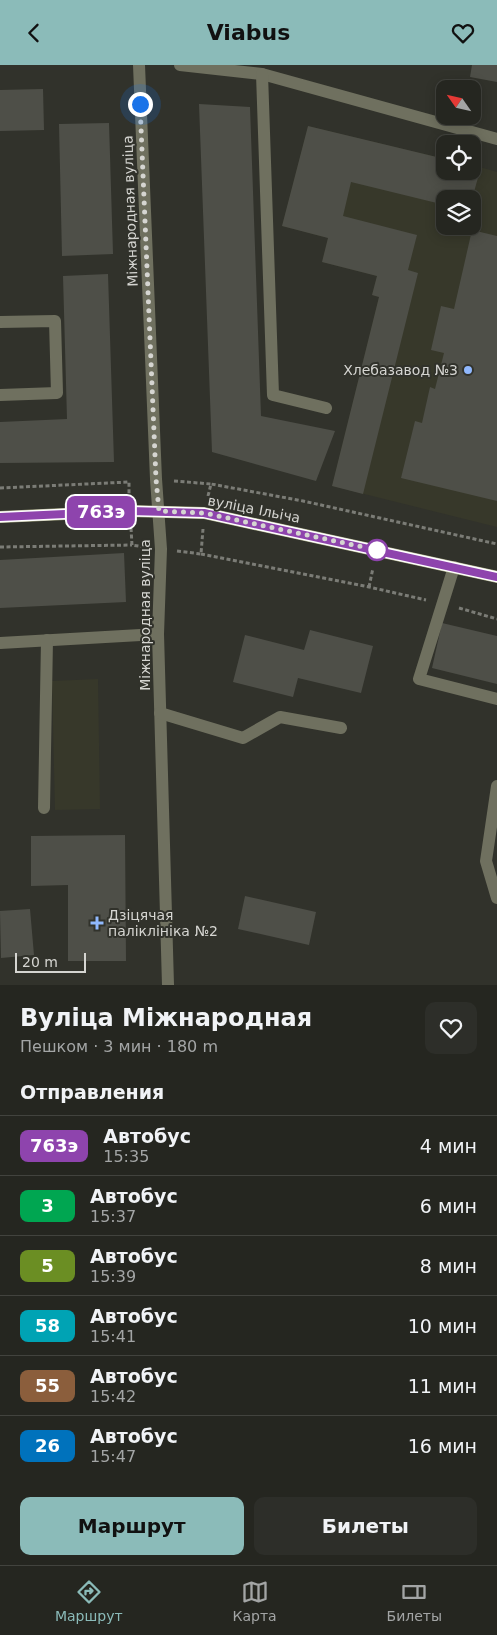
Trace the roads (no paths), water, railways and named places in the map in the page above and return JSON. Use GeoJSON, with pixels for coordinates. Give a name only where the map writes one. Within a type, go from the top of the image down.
{"type":"FeatureCollection","features":[{"type":"Feature","properties":{"kind":"main road","name":"вуліца Ільіча"},"geometry":{"type":"LineString","coordinates":[[0,517],[130,511],[204,513],[497,577]]}},
{"type":"Feature","properties":{"kind":"street","name":"Міжнародная вуліца"},"geometry":{"type":"LineString","coordinates":[[139,65],[161,549],[158,634],[168,985]]}},
{"type":"Feature","properties":{"kind":"street"},"geometry":{"type":"LineString","coordinates":[[180,65],[262,74],[497,139]]}},
{"type":"Feature","properties":{"kind":"street"},"geometry":{"type":"LineString","coordinates":[[262,74],[273,395],[326,408]]}},
{"type":"Feature","properties":{"kind":"street"},"geometry":{"type":"LineString","coordinates":[[0,322],[55,321],[57,393],[0,395]]}},
{"type":"Feature","properties":{"kind":"street"},"geometry":{"type":"LineString","coordinates":[[454,567],[419,679],[497,699]]}},
{"type":"Feature","properties":{"kind":"street"},"geometry":{"type":"LineString","coordinates":[[0,643],[158,634]]}},
{"type":"Feature","properties":{"kind":"street"},"geometry":{"type":"LineString","coordinates":[[44,807],[47,640]]}},
{"type":"Feature","properties":{"kind":"street"},"geometry":{"type":"LineString","coordinates":[[160,713],[243,738],[280,717],[341,728]]}},
{"type":"Feature","properties":{"kind":"street"},"geometry":{"type":"LineString","coordinates":[[497,786],[486,861],[497,898]]}},
{"type":"Feature","properties":{"kind":"place","name":"Хлебазавод №3"},"geometry":{"type":"Point","coordinates":[468,370]}},
{"type":"Feature","properties":{"kind":"place","name":"Дзіцячая паліклініка №2"},"geometry":{"type":"Point","coordinates":[97,923]}}]}
